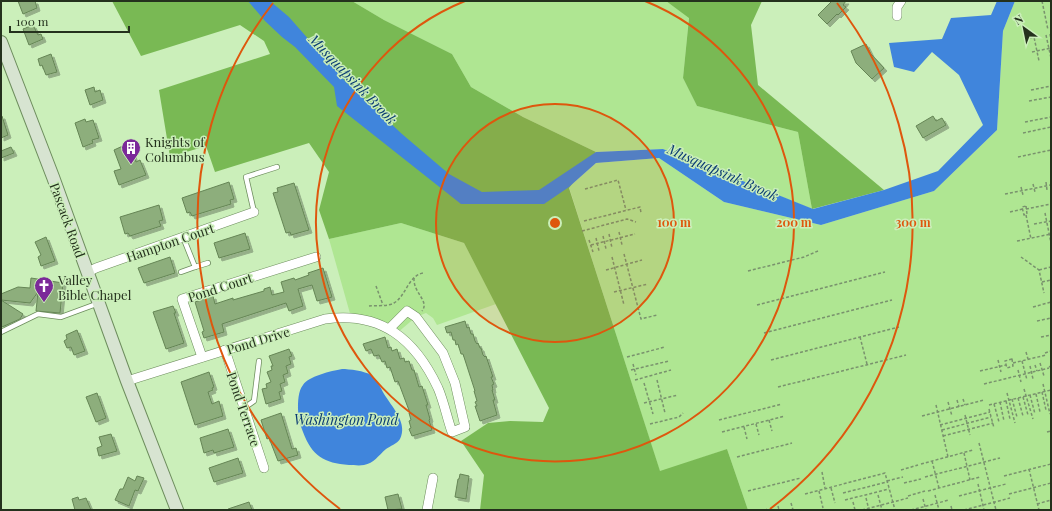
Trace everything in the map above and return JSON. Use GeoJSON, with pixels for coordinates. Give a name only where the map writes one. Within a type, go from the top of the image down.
{"type":"FeatureCollection","features":[{"type":"Feature","properties":{"kind":"main road","name":"Pascack Road"},"geometry":{"type":"LineString","coordinates":[[1,42],[88,272],[127,381],[177,510]]}},
{"type":"Feature","properties":{"kind":"street"},"geometry":{"type":"LineString","coordinates":[[896,16],[897,7],[900,1]]}},
{"type":"Feature","properties":{"kind":"street","name":"Hampton Court"},"geometry":{"type":"LineString","coordinates":[[88,272],[254,212]]}},
{"type":"Feature","properties":{"kind":"street","name":"Pond Court"},"geometry":{"type":"LineString","coordinates":[[202,357],[182,299],[316,256]]}},
{"type":"Feature","properties":{"kind":"street","name":"Pond Drive"},"geometry":{"type":"LineString","coordinates":[[127,381],[325,319],[339,317],[364,318],[390,328],[409,345],[430,374],[444,405],[452,432],[465,427],[455,383],[443,353],[416,317],[407,311],[390,328]]}},
{"type":"Feature","properties":{"kind":"street","name":"Pond Terrace"},"geometry":{"type":"LineString","coordinates":[[224,350],[264,468]]}},
{"type":"Feature","properties":{"kind":"street"},"geometry":{"type":"LineString","coordinates":[[427,510],[433,478]]}},
{"type":"Feature","properties":{"kind":"lane"},"geometry":{"type":"LineString","coordinates":[[254,212],[246,177],[277,167]]}},
{"type":"Feature","properties":{"kind":"lane"},"geometry":{"type":"LineString","coordinates":[[183,237],[195,267]]}},
{"type":"Feature","properties":{"kind":"lane"},"geometry":{"type":"LineString","coordinates":[[181,272],[208,263]]}},
{"type":"Feature","properties":{"kind":"lane"},"geometry":{"type":"LineString","coordinates":[[1,332],[38,314],[61,317],[99,303]]}},
{"type":"Feature","properties":{"kind":"lane"},"geometry":{"type":"LineString","coordinates":[[244,408],[254,401],[259,361]]}},
{"type":"Feature","properties":{"kind":"path"},"geometry":{"type":"LineString","coordinates":[[1042,1],[1048,30]]}},
{"type":"Feature","properties":{"kind":"path"},"geometry":{"type":"LineString","coordinates":[[1050,34],[1051,39]]}},
{"type":"Feature","properties":{"kind":"path"},"geometry":{"type":"LineString","coordinates":[[1046,35],[1051,58]]}},
{"type":"Feature","properties":{"kind":"path"},"geometry":{"type":"LineString","coordinates":[[1030,38],[1034,37],[1039,61]]}},
{"type":"Feature","properties":{"kind":"path"},"geometry":{"type":"LineString","coordinates":[[1032,52],[1050,48]]}},
{"type":"Feature","properties":{"kind":"path"},"geometry":{"type":"LineString","coordinates":[[1031,90],[1051,86]]}},
{"type":"Feature","properties":{"kind":"path"},"geometry":{"type":"LineString","coordinates":[[1029,101],[1051,97]]}},
{"type":"Feature","properties":{"kind":"path"},"geometry":{"type":"LineString","coordinates":[[1025,122],[1051,117]]}},
{"type":"Feature","properties":{"kind":"path"},"geometry":{"type":"LineString","coordinates":[[1023,133],[1051,127]]}},
{"type":"Feature","properties":{"kind":"path"},"geometry":{"type":"LineString","coordinates":[[1018,157],[1051,150]]}},
{"type":"Feature","properties":{"kind":"path"},"geometry":{"type":"LineString","coordinates":[[586,189],[618,180],[626,210]]}},
{"type":"Feature","properties":{"kind":"path"},"geometry":{"type":"LineString","coordinates":[[1046,182],[1047,190]]}},
{"type":"Feature","properties":{"kind":"path"},"geometry":{"type":"LineString","coordinates":[[1033,184],[1035,192]]}},
{"type":"Feature","properties":{"kind":"path"},"geometry":{"type":"LineString","coordinates":[[1005,194],[1051,185]]}},
{"type":"Feature","properties":{"kind":"path"},"geometry":{"type":"LineString","coordinates":[[1021,187],[1023,195]]}},
{"type":"Feature","properties":{"kind":"path"},"geometry":{"type":"LineString","coordinates":[[1026,209],[1051,204]]}},
{"type":"Feature","properties":{"kind":"path"},"geometry":{"type":"LineString","coordinates":[[1010,212],[1023,209],[1022,207],[1026,206],[1026,215],[1031,238]]}},
{"type":"Feature","properties":{"kind":"path"},"geometry":{"type":"LineString","coordinates":[[584,221],[640,207],[642,213]]}},
{"type":"Feature","properties":{"kind":"path"},"geometry":{"type":"LineString","coordinates":[[1023,209],[1024,215],[1026,215]]}},
{"type":"Feature","properties":{"kind":"path"},"geometry":{"type":"LineString","coordinates":[[1045,213],[1051,243]]}},
{"type":"Feature","properties":{"kind":"path"},"geometry":{"type":"LineString","coordinates":[[582,231],[627,219],[636,222]]}},
{"type":"Feature","properties":{"kind":"path"},"geometry":{"type":"LineString","coordinates":[[1034,224],[1051,221]]}},
{"type":"Feature","properties":{"kind":"path"},"geometry":{"type":"LineString","coordinates":[[618,232],[622,245]]}},
{"type":"Feature","properties":{"kind":"path"},"geometry":{"type":"LineString","coordinates":[[609,234],[612,248]]}},
{"type":"Feature","properties":{"kind":"path"},"geometry":{"type":"LineString","coordinates":[[591,246],[635,234]]}},
{"type":"Feature","properties":{"kind":"path"},"geometry":{"type":"LineString","coordinates":[[1017,241],[1050,234]]}},
{"type":"Feature","properties":{"kind":"path"},"geometry":{"type":"LineString","coordinates":[[603,236],[606,249]]}},
{"type":"Feature","properties":{"kind":"path"},"geometry":{"type":"LineString","coordinates":[[596,238],[599,251]]}},
{"type":"Feature","properties":{"kind":"path"},"geometry":{"type":"LineString","coordinates":[[589,240],[593,252]]}},
{"type":"Feature","properties":{"kind":"path"},"geometry":{"type":"LineString","coordinates":[[748,271],[804,257],[818,251]]}},
{"type":"Feature","properties":{"kind":"path"},"geometry":{"type":"LineString","coordinates":[[624,254],[641,319],[657,315]]}},
{"type":"Feature","properties":{"kind":"path"},"geometry":{"type":"LineString","coordinates":[[612,257],[624,305]]}},
{"type":"Feature","properties":{"kind":"path"},"geometry":{"type":"LineString","coordinates":[[1021,257],[1039,270],[1044,293]]}},
{"type":"Feature","properties":{"kind":"path"},"geometry":{"type":"LineString","coordinates":[[606,270],[642,260]]}},
{"type":"Feature","properties":{"kind":"path"},"geometry":{"type":"LineString","coordinates":[[1039,270],[1051,267]]}},
{"type":"Feature","properties":{"kind":"path"},"geometry":{"type":"LineString","coordinates":[[757,306],[885,272]]}},
{"type":"Feature","properties":{"kind":"path"},"geometry":{"type":"LineString","coordinates":[[368,306],[383,305],[395,302],[414,278],[422,273]]}},
{"type":"Feature","properties":{"kind":"path"},"geometry":{"type":"LineString","coordinates":[[414,278],[416,289],[425,304],[422,311]]}},
{"type":"Feature","properties":{"kind":"path"},"geometry":{"type":"LineString","coordinates":[[1042,282],[1051,280]]}},
{"type":"Feature","properties":{"kind":"path"},"geometry":{"type":"LineString","coordinates":[[614,292],[648,284]]}},
{"type":"Feature","properties":{"kind":"path"},"geometry":{"type":"LineString","coordinates":[[376,286],[383,305]]}},
{"type":"Feature","properties":{"kind":"path"},"geometry":{"type":"LineString","coordinates":[[764,333],[892,300]]}},
{"type":"Feature","properties":{"kind":"path"},"geometry":{"type":"LineString","coordinates":[[1034,307],[1051,302]]}},
{"type":"Feature","properties":{"kind":"path"},"geometry":{"type":"LineString","coordinates":[[1037,321],[1051,318]]}},
{"type":"Feature","properties":{"kind":"path"},"geometry":{"type":"LineString","coordinates":[[771,360],[899,327]]}},
{"type":"Feature","properties":{"kind":"path"},"geometry":{"type":"LineString","coordinates":[[1041,337],[1051,334]]}},
{"type":"Feature","properties":{"kind":"path"},"geometry":{"type":"LineString","coordinates":[[860,337],[867,364]]}},
{"type":"Feature","properties":{"kind":"path"},"geometry":{"type":"LineString","coordinates":[[627,356],[665,346]]}},
{"type":"Feature","properties":{"kind":"path"},"geometry":{"type":"LineString","coordinates":[[980,371],[1006,365],[1007,368],[1013,366],[1013,363],[1051,351]]}},
{"type":"Feature","properties":{"kind":"path"},"geometry":{"type":"LineString","coordinates":[[1026,352],[1028,359]]}},
{"type":"Feature","properties":{"kind":"path"},"geometry":{"type":"LineString","coordinates":[[778,387],[906,355]]}},
{"type":"Feature","properties":{"kind":"path"},"geometry":{"type":"LineString","coordinates":[[1006,365],[1005,361],[1012,359],[1013,363]]}},
{"type":"Feature","properties":{"kind":"path"},"geometry":{"type":"LineString","coordinates":[[998,360],[1001,372]]}},
{"type":"Feature","properties":{"kind":"path"},"geometry":{"type":"LineString","coordinates":[[631,370],[669,361]]}},
{"type":"Feature","properties":{"kind":"path"},"geometry":{"type":"LineString","coordinates":[[1022,361],[1027,380]]}},
{"type":"Feature","properties":{"kind":"path"},"geometry":{"type":"LineString","coordinates":[[1040,363],[1044,376]]}},
{"type":"Feature","properties":{"kind":"path"},"geometry":{"type":"LineString","coordinates":[[633,364],[636,375]]}},
{"type":"Feature","properties":{"kind":"path"},"geometry":{"type":"LineString","coordinates":[[1035,365],[1037,371]]}},
{"type":"Feature","properties":{"kind":"path"},"geometry":{"type":"LineString","coordinates":[[1030,366],[1033,379]]}},
{"type":"Feature","properties":{"kind":"path"},"geometry":{"type":"LineString","coordinates":[[984,384],[1050,367]]}},
{"type":"Feature","properties":{"kind":"path"},"geometry":{"type":"LineString","coordinates":[[635,380],[671,370]]}},
{"type":"Feature","properties":{"kind":"path"},"geometry":{"type":"LineString","coordinates":[[1018,370],[1021,382]]}},
{"type":"Feature","properties":{"kind":"path"},"geometry":{"type":"LineString","coordinates":[[657,380],[665,413]]}},
{"type":"Feature","properties":{"kind":"path"},"geometry":{"type":"LineString","coordinates":[[644,383],[653,414]]}},
{"type":"Feature","properties":{"kind":"path"},"geometry":{"type":"LineString","coordinates":[[1043,384],[1046,410]]}},
{"type":"Feature","properties":{"kind":"path"},"geometry":{"type":"LineString","coordinates":[[1024,389],[1033,419]]}},
{"type":"Feature","properties":{"kind":"path"},"geometry":{"type":"LineString","coordinates":[[989,405],[1051,390]]}},
{"type":"Feature","properties":{"kind":"path"},"geometry":{"type":"LineString","coordinates":[[1043,392],[1050,414]]}},
{"type":"Feature","properties":{"kind":"path"},"geometry":{"type":"LineString","coordinates":[[1007,393],[1015,423]]}},
{"type":"Feature","properties":{"kind":"path"},"geometry":{"type":"LineString","coordinates":[[1036,394],[1040,412]]}},
{"type":"Feature","properties":{"kind":"path"},"geometry":{"type":"LineString","coordinates":[[644,403],[678,395]]}},
{"type":"Feature","properties":{"kind":"path"},"geometry":{"type":"LineString","coordinates":[[1030,395],[1034,414]]}},
{"type":"Feature","properties":{"kind":"path"},"geometry":{"type":"LineString","coordinates":[[1023,397],[1028,415]]}},
{"type":"Feature","properties":{"kind":"path"},"geometry":{"type":"LineString","coordinates":[[1018,398],[1023,416]]}},
{"type":"Feature","properties":{"kind":"path"},"geometry":{"type":"LineString","coordinates":[[963,399],[965,405]]}},
{"type":"Feature","properties":{"kind":"path"},"geometry":{"type":"LineString","coordinates":[[957,400],[959,407]]}},
{"type":"Feature","properties":{"kind":"path"},"geometry":{"type":"LineString","coordinates":[[922,416],[984,400]]}},
{"type":"Feature","properties":{"kind":"path"},"geometry":{"type":"LineString","coordinates":[[1012,400],[1017,417]]}},
{"type":"Feature","properties":{"kind":"path"},"geometry":{"type":"LineString","coordinates":[[1006,401],[1010,419]]}},
{"type":"Feature","properties":{"kind":"path"},"geometry":{"type":"LineString","coordinates":[[948,402],[952,416]]}},
{"type":"Feature","properties":{"kind":"path"},"geometry":{"type":"LineString","coordinates":[[1000,402],[1004,421]]}},
{"type":"Feature","properties":{"kind":"path"},"geometry":{"type":"LineString","coordinates":[[719,420],[782,404]]}},
{"type":"Feature","properties":{"kind":"path"},"geometry":{"type":"LineString","coordinates":[[994,404],[999,422]]}},
{"type":"Feature","properties":{"kind":"path"},"geometry":{"type":"LineString","coordinates":[[936,406],[948,457]]}},
{"type":"Feature","properties":{"kind":"path"},"geometry":{"type":"LineString","coordinates":[[940,425],[990,410],[994,428]]}},
{"type":"Feature","properties":{"kind":"path"},"geometry":{"type":"LineString","coordinates":[[650,424],[679,417],[683,413]]}},
{"type":"Feature","properties":{"kind":"path"},"geometry":{"type":"LineString","coordinates":[[965,415],[970,435]]}},
{"type":"Feature","properties":{"kind":"path"},"geometry":{"type":"LineString","coordinates":[[722,432],[785,416]]}},
{"type":"Feature","properties":{"kind":"path"},"geometry":{"type":"LineString","coordinates":[[942,430],[991,417]]}},
{"type":"Feature","properties":{"kind":"path"},"geometry":{"type":"LineString","coordinates":[[769,420],[772,431]]}},
{"type":"Feature","properties":{"kind":"path"},"geometry":{"type":"LineString","coordinates":[[943,436],[993,423]]}},
{"type":"Feature","properties":{"kind":"path"},"geometry":{"type":"LineString","coordinates":[[756,424],[759,434]]}},
{"type":"Feature","properties":{"kind":"path"},"geometry":{"type":"LineString","coordinates":[[744,427],[746,439]]}},
{"type":"Feature","properties":{"kind":"path"},"geometry":{"type":"LineString","coordinates":[[1047,432],[1051,431]]}},
{"type":"Feature","properties":{"kind":"path"},"geometry":{"type":"LineString","coordinates":[[737,457],[792,443]]}},
{"type":"Feature","properties":{"kind":"path"},"geometry":{"type":"LineString","coordinates":[[979,443],[996,510]]}},
{"type":"Feature","properties":{"kind":"path"},"geometry":{"type":"LineString","coordinates":[[921,464],[974,450]]}},
{"type":"Feature","properties":{"kind":"path"},"geometry":{"type":"LineString","coordinates":[[964,453],[970,480]]}},
{"type":"Feature","properties":{"kind":"path"},"geometry":{"type":"LineString","coordinates":[[925,477],[1000,458]]}},
{"type":"Feature","properties":{"kind":"path"},"geometry":{"type":"LineString","coordinates":[[932,461],[939,488]]}},
{"type":"Feature","properties":{"kind":"path"},"geometry":{"type":"LineString","coordinates":[[1004,476],[1051,464]]}},
{"type":"Feature","properties":{"kind":"path"},"geometry":{"type":"LineString","coordinates":[[901,470],[918,465]]}},
{"type":"Feature","properties":{"kind":"path"},"geometry":{"type":"LineString","coordinates":[[1029,469],[1039,510]]}},
{"type":"Feature","properties":{"kind":"path"},"geometry":{"type":"LineString","coordinates":[[822,472],[826,488]]}},
{"type":"Feature","properties":{"kind":"path"},"geometry":{"type":"LineString","coordinates":[[805,494],[885,473],[895,510]]}},
{"type":"Feature","properties":{"kind":"path"},"geometry":{"type":"LineString","coordinates":[[843,493],[903,477]]}},
{"type":"Feature","properties":{"kind":"path"},"geometry":{"type":"LineString","coordinates":[[928,491],[980,477]]}},
{"type":"Feature","properties":{"kind":"path"},"geometry":{"type":"LineString","coordinates":[[748,491],[801,478]]}},
{"type":"Feature","properties":{"kind":"path"},"geometry":{"type":"LineString","coordinates":[[904,483],[921,479]]}},
{"type":"Feature","properties":{"kind":"path"},"geometry":{"type":"LineString","coordinates":[[1009,494],[1051,483]]}},
{"type":"Feature","properties":{"kind":"path"},"geometry":{"type":"LineString","coordinates":[[978,484],[984,510]]}},
{"type":"Feature","properties":{"kind":"path"},"geometry":{"type":"LineString","coordinates":[[959,496],[1006,484]]}},
{"type":"Feature","properties":{"kind":"path"},"geometry":{"type":"LineString","coordinates":[[831,487],[835,503]]}},
{"type":"Feature","properties":{"kind":"path"},"geometry":{"type":"LineString","coordinates":[[845,500],[889,489]]}},
{"type":"Feature","properties":{"kind":"path"},"geometry":{"type":"LineString","coordinates":[[819,490],[824,508]]}},
{"type":"Feature","properties":{"kind":"path"},"geometry":{"type":"LineString","coordinates":[[862,510],[925,491]]}},
{"type":"Feature","properties":{"kind":"path"},"geometry":{"type":"LineString","coordinates":[[878,495],[882,510]]}},
{"type":"Feature","properties":{"kind":"path"},"geometry":{"type":"LineString","coordinates":[[935,495],[939,510]]}},
{"type":"Feature","properties":{"kind":"path"},"geometry":{"type":"LineString","coordinates":[[866,498],[869,509]]}},
{"type":"Feature","properties":{"kind":"path"},"geometry":{"type":"LineString","coordinates":[[964,510],[1010,498]]}},
{"type":"Feature","properties":{"kind":"path"},"geometry":{"type":"LineString","coordinates":[[923,499],[926,510]]}},
{"type":"Feature","properties":{"kind":"path"},"geometry":{"type":"LineString","coordinates":[[911,510],[948,500]]}},
{"type":"Feature","properties":{"kind":"path"},"geometry":{"type":"LineString","coordinates":[[1037,504],[1051,500]]}},
{"type":"Feature","properties":{"kind":"path"},"geometry":{"type":"LineString","coordinates":[[853,502],[855,510]]}},
{"type":"Feature","properties":{"kind":"path"},"geometry":{"type":"LineString","coordinates":[[791,503],[793,510]]}},
{"type":"Feature","properties":{"kind":"path"},"geometry":{"type":"LineString","coordinates":[[778,506],[779,510]]}},
{"type":"Feature","properties":{"kind":"path"},"geometry":{"type":"LineString","coordinates":[[951,506],[952,510]]}},
{"type":"Feature","properties":{"kind":"green space"},"geometry":{"type":"Polygon","coordinates":[[[112,1],[352,1],[384,20],[452,54],[471,87],[523,117],[596,152],[569,188],[660,471],[727,449],[748,510],[480,510],[484,475],[461,441],[488,423],[510,421],[543,422],[549,408],[464,243],[401,223],[329,239],[319,210],[329,172],[309,143],[215,172],[206,146],[170,157],[159,90],[270,54],[264,41],[240,25],[141,56],[112,1]]]}},
{"type":"Feature","properties":{"kind":"green space"},"geometry":{"type":"Polygon","coordinates":[[[352,1],[666,1],[689,17],[683,78],[697,106],[798,132],[812,209],[663,149],[596,152],[523,117],[471,87],[452,54],[384,20],[352,1]]]}},
{"type":"Feature","properties":{"kind":"green space"},"geometry":{"type":"Polygon","coordinates":[[[666,1],[762,1],[751,25],[758,85],[884,190],[812,209],[798,132],[697,106],[683,78],[689,18],[666,1]]]}},
{"type":"Feature","properties":{"kind":"green space"},"geometry":{"type":"Polygon","coordinates":[[[1015,1],[1051,1],[1051,510],[748,510],[727,449],[660,472],[569,187],[596,163],[659,158],[724,202],[821,225],[934,191],[997,130],[1003,31],[1015,1]]]}},
{"type":"Feature","properties":{"kind":"green space"},"geometry":{"type":"Polygon","coordinates":[[[401,223],[464,243],[496,304],[437,325],[433,318],[426,313],[416,317],[397,333],[351,317],[329,239],[401,223]]]}},
{"type":"Feature","properties":{"kind":"water"},"geometry":{"type":"Polygon","coordinates":[[[248,1],[270,1],[289,17],[346,82],[402,134],[449,174],[482,192],[539,190],[596,152],[663,149],[813,209],[884,190],[938,171],[983,125],[959,75],[932,52],[914,72],[894,67],[889,43],[942,39],[951,18],[991,15],[997,1],[1015,1],[1003,31],[997,130],[934,191],[821,225],[724,202],[659,158],[596,163],[569,187],[544,204],[461,204],[337,106],[334,87],[295,47],[265,21],[248,1]]]}},
{"type":"Feature","properties":{"kind":"water","name":"Washington Pond"},"geometry":{"type":"Polygon","coordinates":[[[342,369],[361,371],[374,377],[399,416],[401,422],[402,433],[399,441],[386,449],[373,461],[364,465],[340,464],[320,457],[310,447],[299,421],[298,400],[300,390],[303,385],[310,379],[342,369]]]}},
{"type":"Feature","properties":{"kind":"building"},"geometry":{"type":"Polygon","coordinates":[[[18,1],[35,1],[37,8],[23,14],[18,1]]]}},
{"type":"Feature","properties":{"kind":"building"},"geometry":{"type":"Polygon","coordinates":[[[832,1],[846,1],[843,5],[846,7],[827,24],[818,15],[832,1]]]}},
{"type":"Feature","properties":{"kind":"building"},"geometry":{"type":"Polygon","coordinates":[[[33,25],[38,35],[41,34],[43,39],[29,45],[23,29],[33,25]]]}},
{"type":"Feature","properties":{"kind":"building"},"geometry":{"type":"Polygon","coordinates":[[[866,44],[871,54],[884,68],[872,79],[856,63],[851,51],[866,44]]]}},
{"type":"Feature","properties":{"kind":"building"},"geometry":{"type":"Polygon","coordinates":[[[51,54],[57,72],[46,75],[42,65],[40,66],[38,59],[51,54]]]}},
{"type":"Feature","properties":{"kind":"building"},"geometry":{"type":"Polygon","coordinates":[[[94,87],[95,92],[100,90],[103,100],[90,105],[85,90],[94,87]]]}},
{"type":"Feature","properties":{"kind":"building"},"geometry":{"type":"Polygon","coordinates":[[[1,116],[8,135],[1,138],[1,116]]]}},
{"type":"Feature","properties":{"kind":"building"},"geometry":{"type":"Polygon","coordinates":[[[933,116],[936,121],[942,118],[946,125],[923,138],[916,126],[933,116]]]}},
{"type":"Feature","properties":{"kind":"building"},"geometry":{"type":"Polygon","coordinates":[[[85,119],[86,122],[93,120],[99,138],[92,140],[93,143],[83,147],[75,123],[85,119]]]}},
{"type":"Feature","properties":{"kind":"building","name":"Knights of Columbus"},"geometry":{"type":"Polygon","coordinates":[[[125,145],[127,150],[131,149],[136,162],[140,160],[146,175],[119,185],[114,171],[121,169],[114,150],[125,145]]]}},
{"type":"Feature","properties":{"kind":"building"},"geometry":{"type":"Polygon","coordinates":[[[11,147],[14,153],[1,158],[1,151],[11,147]]]}},
{"type":"Feature","properties":{"kind":"building"},"geometry":{"type":"Polygon","coordinates":[[[229,182],[234,199],[230,200],[231,204],[192,216],[190,212],[187,213],[182,198],[229,182]]]}},
{"type":"Feature","properties":{"kind":"building"},"geometry":{"type":"Polygon","coordinates":[[[294,183],[309,230],[291,235],[290,232],[286,233],[273,193],[278,192],[277,188],[294,183]]]}},
{"type":"Feature","properties":{"kind":"building"},"geometry":{"type":"Polygon","coordinates":[[[159,205],[163,220],[159,221],[161,226],[130,236],[128,233],[125,234],[120,217],[159,205]]]}},
{"type":"Feature","properties":{"kind":"building"},"geometry":{"type":"Polygon","coordinates":[[[245,233],[250,249],[219,258],[214,243],[245,233]]]}},
{"type":"Feature","properties":{"kind":"building"},"geometry":{"type":"Polygon","coordinates":[[[46,237],[55,261],[41,266],[38,257],[41,255],[35,242],[46,237]]]}},
{"type":"Feature","properties":{"kind":"building"},"geometry":{"type":"Polygon","coordinates":[[[170,257],[175,273],[144,283],[138,268],[170,257]]]}},
{"type":"Feature","properties":{"kind":"building"},"geometry":{"type":"Polygon","coordinates":[[[323,268],[332,297],[317,301],[312,285],[298,289],[303,306],[289,311],[286,303],[222,324],[224,332],[204,338],[202,332],[204,331],[195,302],[213,296],[215,304],[264,291],[264,289],[270,287],[272,295],[284,292],[281,282],[294,278],[295,280],[309,275],[308,273],[323,268]]]}},
{"type":"Feature","properties":{"kind":"building","name":"Valley Bible Chapel"},"geometry":{"type":"Polygon","coordinates":[[[31,278],[63,283],[60,313],[36,311],[38,292],[30,303],[1,300],[1,294],[18,287],[30,288],[31,278]]]}},
{"type":"Feature","properties":{"kind":"building"},"geometry":{"type":"Polygon","coordinates":[[[1,300],[23,314],[20,319],[2,327],[1,324],[1,300]]]}},
{"type":"Feature","properties":{"kind":"building"},"geometry":{"type":"Polygon","coordinates":[[[173,306],[184,343],[166,349],[153,312],[173,306]]]}},
{"type":"Feature","properties":{"kind":"building"},"geometry":{"type":"Polygon","coordinates":[[[465,321],[467,328],[469,327],[475,341],[481,348],[483,355],[485,357],[486,356],[493,377],[491,377],[494,384],[492,385],[492,390],[495,400],[493,400],[497,415],[480,421],[475,406],[477,406],[475,402],[477,401],[475,391],[463,354],[461,354],[458,344],[456,345],[455,340],[453,340],[451,332],[447,333],[445,327],[465,321]]]}},
{"type":"Feature","properties":{"kind":"building"},"geometry":{"type":"Polygon","coordinates":[[[77,330],[85,351],[74,355],[71,347],[67,348],[64,341],[67,339],[66,335],[77,330]]]}},
{"type":"Feature","properties":{"kind":"building"},"geometry":{"type":"Polygon","coordinates":[[[385,337],[388,348],[391,347],[392,351],[397,349],[400,359],[404,358],[405,362],[409,361],[412,370],[414,370],[419,387],[422,386],[428,405],[426,405],[432,430],[412,436],[409,429],[411,428],[409,421],[411,420],[410,413],[398,381],[395,382],[390,367],[387,368],[385,361],[382,362],[379,355],[374,356],[371,349],[366,351],[363,344],[385,337]]]}},
{"type":"Feature","properties":{"kind":"building"},"geometry":{"type":"Polygon","coordinates":[[[289,349],[292,356],[289,357],[291,364],[286,366],[288,373],[283,375],[285,382],[280,384],[282,391],[279,392],[281,399],[266,404],[262,389],[267,388],[266,384],[271,382],[267,372],[272,370],[271,366],[273,366],[269,356],[289,349]]]}},
{"type":"Feature","properties":{"kind":"building"},"geometry":{"type":"Polygon","coordinates":[[[209,372],[214,387],[212,388],[213,390],[208,392],[212,404],[219,401],[223,416],[195,425],[181,382],[209,372]]]}},
{"type":"Feature","properties":{"kind":"building"},"geometry":{"type":"Polygon","coordinates":[[[97,393],[106,418],[96,422],[86,397],[97,393]]]}},
{"type":"Feature","properties":{"kind":"building"},"geometry":{"type":"Polygon","coordinates":[[[281,413],[292,449],[296,448],[298,455],[278,461],[269,438],[267,439],[261,420],[281,413]]]}},
{"type":"Feature","properties":{"kind":"building"},"geometry":{"type":"Polygon","coordinates":[[[228,429],[234,447],[214,453],[213,450],[204,453],[200,438],[228,429]]]}},
{"type":"Feature","properties":{"kind":"building"},"geometry":{"type":"Polygon","coordinates":[[[111,434],[117,451],[99,456],[97,448],[102,446],[99,437],[111,434]]]}},
{"type":"Feature","properties":{"kind":"building"},"geometry":{"type":"Polygon","coordinates":[[[238,458],[243,473],[214,482],[209,468],[238,458]]]}},
{"type":"Feature","properties":{"kind":"building"},"geometry":{"type":"Polygon","coordinates":[[[460,474],[469,476],[466,499],[455,497],[460,474]]]}},
{"type":"Feature","properties":{"kind":"building"},"geometry":{"type":"Polygon","coordinates":[[[137,476],[144,478],[138,491],[135,490],[129,506],[115,500],[120,489],[123,489],[128,477],[135,481],[137,476]]]}},
{"type":"Feature","properties":{"kind":"building"},"geometry":{"type":"Polygon","coordinates":[[[398,494],[402,509],[388,510],[385,497],[398,494]]]}},
{"type":"Feature","properties":{"kind":"building"},"geometry":{"type":"Polygon","coordinates":[[[78,497],[79,500],[86,498],[91,510],[75,510],[72,499],[78,497]]]}},
{"type":"Feature","properties":{"kind":"building"},"geometry":{"type":"Polygon","coordinates":[[[249,502],[252,510],[228,510],[228,509],[249,502]]]}},
{"type":"Feature","properties":{"kind":"place","name":"Knights of Columbus"},"geometry":{"type":"Point","coordinates":[131,165]}},
{"type":"Feature","properties":{"kind":"place","name":"Valley Bible Chapel"},"geometry":{"type":"Point","coordinates":[44,303]}},
{"type":"Feature","properties":{"kind":"water label","name":"Musquapsink Brook"},"geometry":{"type":"Point","coordinates":[353,79]}},
{"type":"Feature","properties":{"kind":"water label","name":"Musquapsink Brook"},"geometry":{"type":"Point","coordinates":[723,172]}}]}
